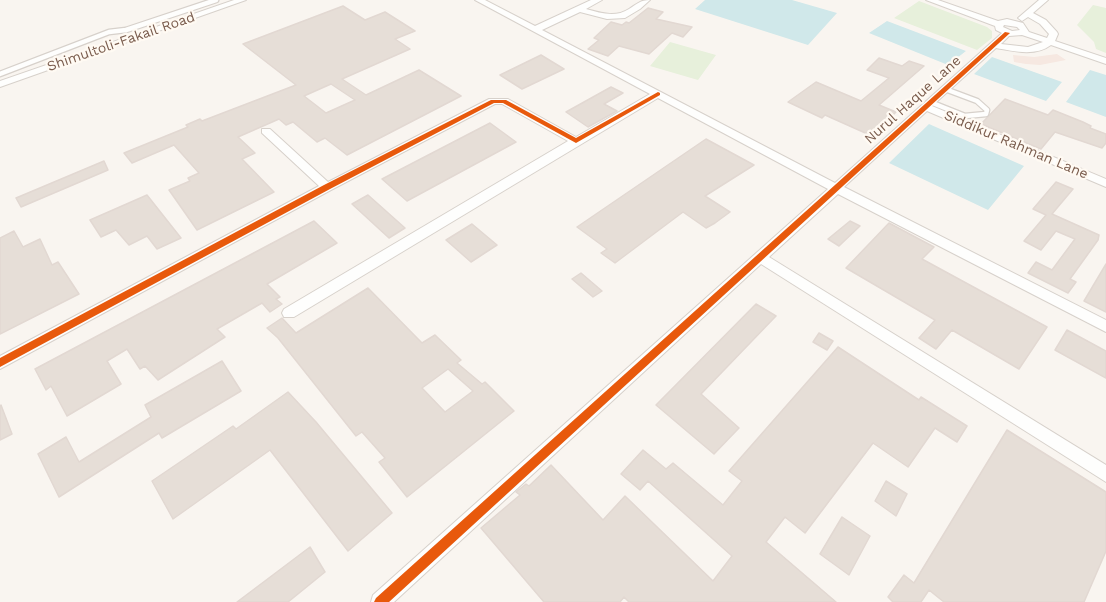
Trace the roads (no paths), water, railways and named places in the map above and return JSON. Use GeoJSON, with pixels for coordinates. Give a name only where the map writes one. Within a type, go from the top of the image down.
{"type":"FeatureCollection","features":[{"type":"Feature","properties":{"kind":"street","name":"Shimultoli-Fakail Road"},"geometry":{"type":"LineString","coordinates":[[0,84],[242,0]]}},
{"type":"Feature","properties":{"kind":"street"},"geometry":{"type":"LineString","coordinates":[[479,0],[836,188],[1106,326]]}},
{"type":"Feature","properties":{"kind":"street"},"geometry":{"type":"LineString","coordinates":[[536,30],[598,0]]}},
{"type":"Feature","properties":{"kind":"street"},"geometry":{"type":"LineString","coordinates":[[579,9],[604,17],[621,18],[646,0]]}},
{"type":"Feature","properties":{"kind":"street"},"geometry":{"type":"LineString","coordinates":[[930,0],[998,24],[1007,22],[1016,24],[1023,27],[1024,33]]}},
{"type":"Feature","properties":{"kind":"street"},"geometry":{"type":"LineString","coordinates":[[1016,24],[1044,0]]}},
{"type":"Feature","properties":{"kind":"street"},"geometry":{"type":"LineString","coordinates":[[993,45],[1041,49],[1051,42],[1054,33],[1043,22],[1028,14]]}},
{"type":"Feature","properties":{"kind":"street"},"geometry":{"type":"LineString","coordinates":[[998,24],[1007,33],[1024,33],[1106,61]]}},
{"type":"Feature","properties":{"kind":"street","name":"Nurul Haque Lane"},"geometry":{"type":"LineString","coordinates":[[380,602],[1007,33]]}},
{"type":"Feature","properties":{"kind":"street"},"geometry":{"type":"LineString","coordinates":[[289,313],[658,94]]}},
{"type":"Feature","properties":{"kind":"street"},"geometry":{"type":"LineString","coordinates":[[0,363],[327,187],[498,99],[576,141]]}},
{"type":"Feature","properties":{"kind":"street","name":"Siddikur Rahman Lane"},"geometry":{"type":"LineString","coordinates":[[928,105],[1106,183]]}},
{"type":"Feature","properties":{"kind":"street"},"geometry":{"type":"LineString","coordinates":[[266,131],[327,187]]}},
{"type":"Feature","properties":{"kind":"street"},"geometry":{"type":"LineString","coordinates":[[761,258],[1106,474]]}},
{"type":"Feature","properties":{"kind":"lane"},"geometry":{"type":"LineString","coordinates":[[0,74],[109,32],[126,30],[216,0]]}},
{"type":"Feature","properties":{"kind":"lane"},"geometry":{"type":"LineString","coordinates":[[928,105],[963,116],[980,117],[986,114],[987,110],[976,101],[945,89]]}},
{"type":"Feature","properties":{"kind":"water"},"geometry":{"type":"Polygon","coordinates":[[[705,0],[792,0],[837,13],[808,45],[695,9],[705,0]]]}},
{"type":"Feature","properties":{"kind":"water"},"geometry":{"type":"Polygon","coordinates":[[[887,21],[966,51],[948,65],[869,33],[887,21]]]}},
{"type":"Feature","properties":{"kind":"water"},"geometry":{"type":"Polygon","coordinates":[[[992,57],[1062,82],[1046,101],[974,74],[992,57]]]}},
{"type":"Feature","properties":{"kind":"water"},"geometry":{"type":"Polygon","coordinates":[[[1090,70],[1106,75],[1106,117],[1066,102],[1090,70]]]}},
{"type":"Feature","properties":{"kind":"water"},"geometry":{"type":"Polygon","coordinates":[[[929,124],[1024,166],[988,210],[889,163],[929,124]]]}}]}
